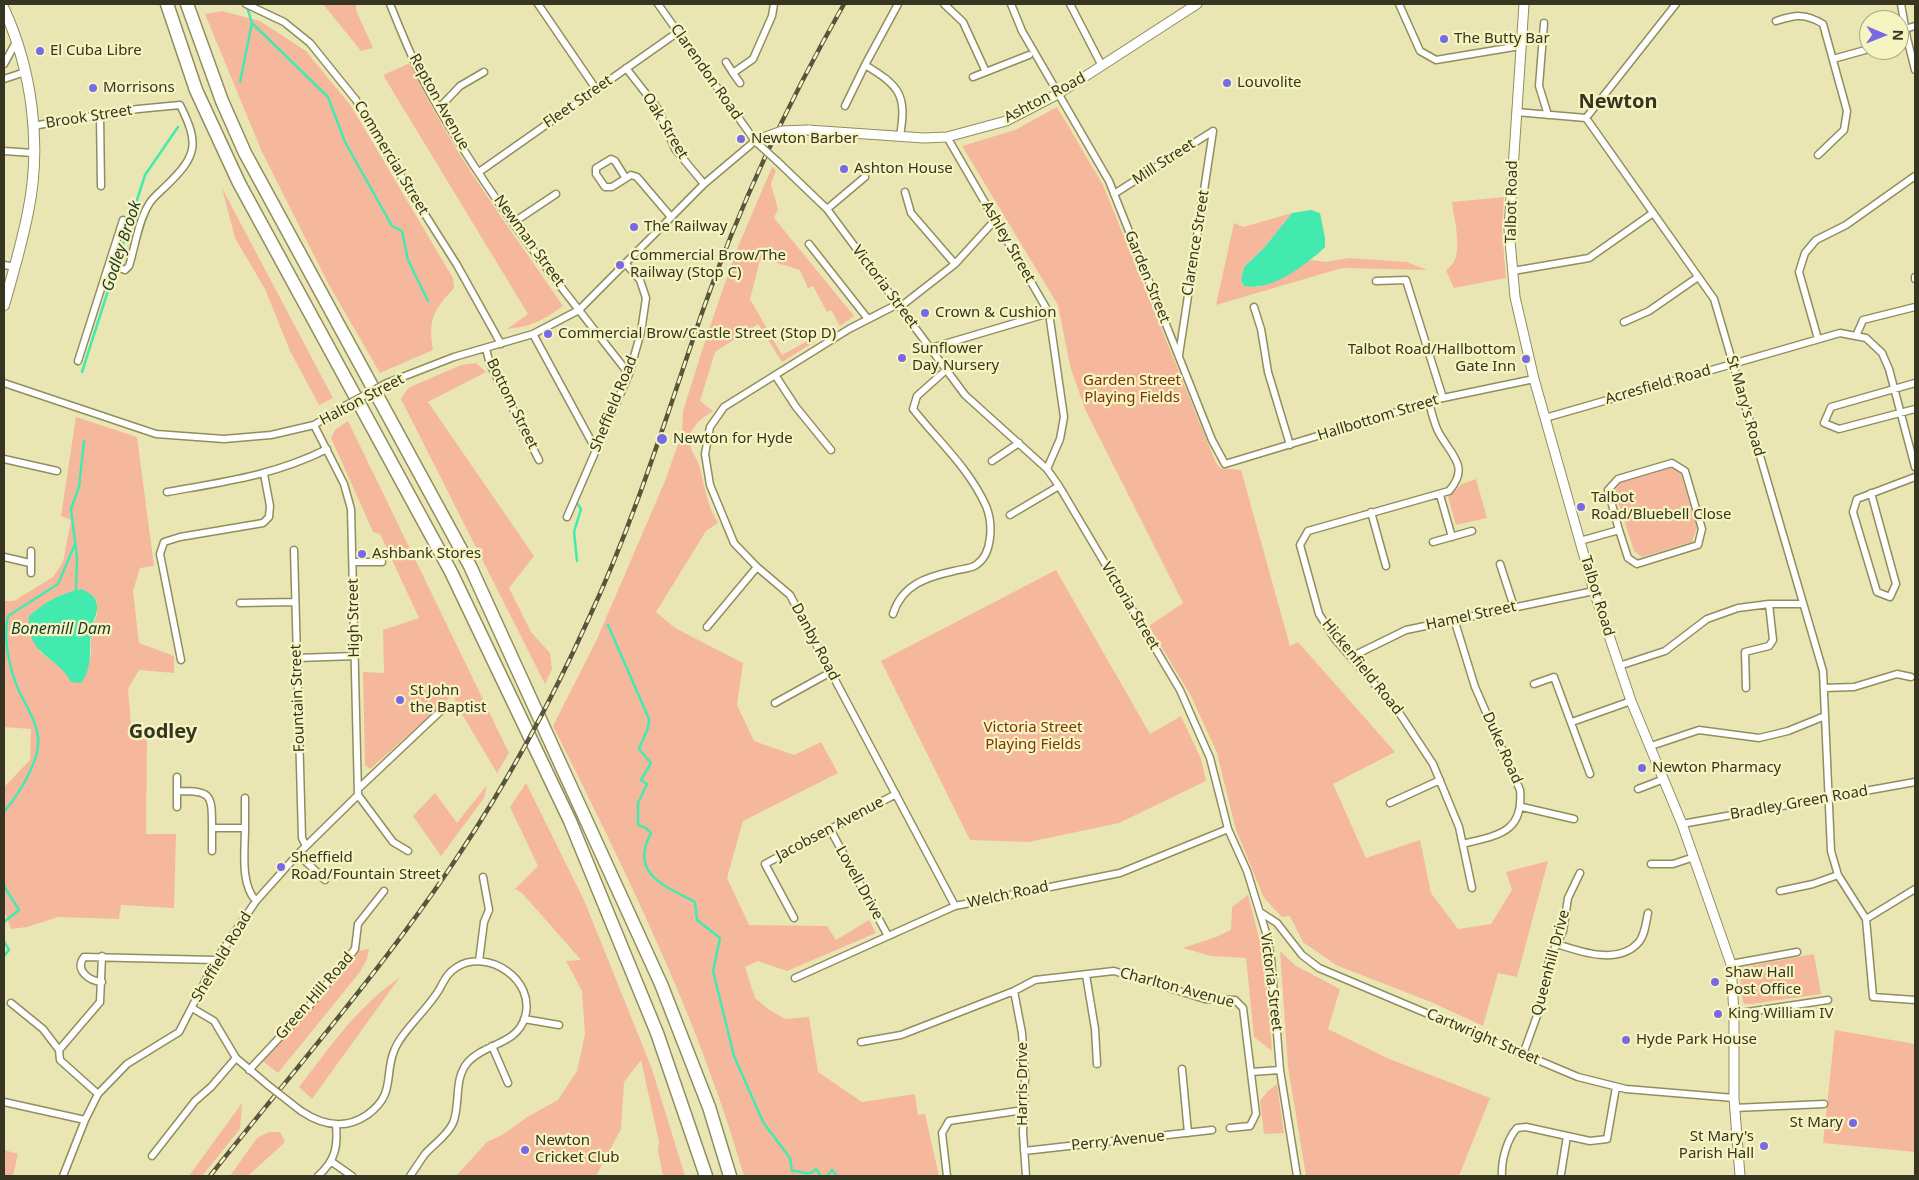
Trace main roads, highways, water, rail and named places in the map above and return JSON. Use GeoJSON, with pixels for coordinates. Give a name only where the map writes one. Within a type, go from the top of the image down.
{"type":"FeatureCollection","features":[{"type":"Feature","properties":{"kind":"highway"},"geometry":{"type":"LineString","coordinates":[[167,4],[196,90],[239,184],[451,572],[570,821],[657,1033],[706,1176]]}},
{"type":"Feature","properties":{"kind":"highway"},"geometry":{"type":"LineString","coordinates":[[187,4],[222,101],[245,153],[470,566],[584,814],[678,1028],[709,1107],[730,1176]]}},
{"type":"Feature","properties":{"kind":"main road"},"geometry":{"type":"LineString","coordinates":[[4,9],[25,72],[32,106],[33,153],[29,211],[4,305]]}},
{"type":"Feature","properties":{"kind":"water"},"geometry":{"type":"Polygon","coordinates":[[[1311,210],[1320,213],[1325,247],[1288,276],[1265,285],[1244,286],[1241,280],[1244,267],[1264,248],[1292,213],[1311,210]]]}},
{"type":"Feature","properties":{"kind":"water","name":"Bonemill Dam"},"geometry":{"type":"Polygon","coordinates":[[[82,589],[94,597],[97,609],[91,631],[89,665],[81,683],[71,682],[65,673],[37,647],[29,629],[29,616],[41,606],[54,599],[82,589]]]}},
{"type":"Feature","properties":{"kind":"waterway"},"geometry":{"type":"LineString","coordinates":[[247,7],[252,23],[328,97],[345,142],[392,226],[402,231],[408,260],[428,301]]}},
{"type":"Feature","properties":{"kind":"waterway","name":"Godley Brook"},"geometry":{"type":"LineString","coordinates":[[240,82],[252,23]]}},
{"type":"Feature","properties":{"kind":"waterway","name":"Godley Brook"},"geometry":{"type":"LineString","coordinates":[[82,372],[145,175],[178,127]]}},
{"type":"Feature","properties":{"kind":"waterway","name":"Godley Brook"},"geometry":{"type":"LineString","coordinates":[[76,590],[77,558],[71,509],[79,487],[84,441]]}},
{"type":"Feature","properties":{"kind":"waterway"},"geometry":{"type":"LineString","coordinates":[[576,502],[581,509],[574,532],[577,561]]}},
{"type":"Feature","properties":{"kind":"waterway"},"geometry":{"type":"LineString","coordinates":[[4,812],[27,777],[38,746],[35,725],[12,673],[6,635],[8,616],[58,584],[75,544]]}},
{"type":"Feature","properties":{"kind":"waterway"},"geometry":{"type":"LineString","coordinates":[[608,625],[649,719],[648,728],[639,749],[651,763],[641,780],[647,784],[638,803],[638,825],[646,828],[651,833],[645,847],[644,859],[647,869],[662,884],[695,902],[697,920],[720,938],[713,971],[734,1056],[763,1122],[790,1158],[792,1171],[810,1173],[816,1169],[821,1176]]}},
{"type":"Feature","properties":{"kind":"waterway"},"geometry":{"type":"LineString","coordinates":[[4,886],[19,910],[4,922]]}},
{"type":"Feature","properties":{"kind":"waterway"},"geometry":{"type":"LineString","coordinates":[[4,941],[9,950],[4,956]]}},
{"type":"Feature","properties":{"kind":"waterway"},"geometry":{"type":"LineString","coordinates":[[827,1176],[832,1170],[837,1176]]}},
{"type":"Feature","properties":{"kind":"railway"},"geometry":{"type":"LineString","coordinates":[[210,1176],[369,979],[430,898],[476,828],[528,741],[574,651],[621,544],[650,466],[717,270],[749,192],[785,115],[844,4]]}},
{"type":"Feature","properties":{"kind":"place","name":"The Butty Bar"},"geometry":{"type":"Point","coordinates":[1444,39]}},
{"type":"Feature","properties":{"kind":"place","name":"El Cuba Libre"},"geometry":{"type":"Point","coordinates":[40,51]}},
{"type":"Feature","properties":{"kind":"place","name":"Louvolite"},"geometry":{"type":"Point","coordinates":[1227,83]}},
{"type":"Feature","properties":{"kind":"place","name":"Morrisons"},"geometry":{"type":"Point","coordinates":[93,88]}},
{"type":"Feature","properties":{"kind":"place","name":"Newton Barber"},"geometry":{"type":"Point","coordinates":[741,139]}},
{"type":"Feature","properties":{"kind":"place","name":"Ashton House"},"geometry":{"type":"Point","coordinates":[844,169]}},
{"type":"Feature","properties":{"kind":"place","name":"The Railway"},"geometry":{"type":"Point","coordinates":[634,227]}},
{"type":"Feature","properties":{"kind":"place","name":"Commercial Brow/The Railway (Stop C)"},"geometry":{"type":"Point","coordinates":[620,265]}},
{"type":"Feature","properties":{"kind":"place","name":"Crown & Cushion"},"geometry":{"type":"Point","coordinates":[925,313]}},
{"type":"Feature","properties":{"kind":"place","name":"Commercial Brow/Castle Street (Stop D)"},"geometry":{"type":"Point","coordinates":[548,334]}},
{"type":"Feature","properties":{"kind":"place","name":"Sunflower Day Nursery"},"geometry":{"type":"Point","coordinates":[902,358]}},
{"type":"Feature","properties":{"kind":"place","name":"Talbot Road/Hallbottom Gate Inn"},"geometry":{"type":"Point","coordinates":[1526,359]}},
{"type":"Feature","properties":{"kind":"place","name":"Newton for Hyde"},"geometry":{"type":"Point","coordinates":[662,439]}},
{"type":"Feature","properties":{"kind":"place","name":"Talbot Road/Bluebell Close"},"geometry":{"type":"Point","coordinates":[1581,507]}},
{"type":"Feature","properties":{"kind":"place","name":"Ashbank Stores"},"geometry":{"type":"Point","coordinates":[362,554]}},
{"type":"Feature","properties":{"kind":"place","name":"St John the Baptist"},"geometry":{"type":"Point","coordinates":[400,700]}},
{"type":"Feature","properties":{"kind":"place","name":"Newton Pharmacy"},"geometry":{"type":"Point","coordinates":[1642,768]}},
{"type":"Feature","properties":{"kind":"place","name":"Sheffield Road/Fountain Street"},"geometry":{"type":"Point","coordinates":[281,867]}},
{"type":"Feature","properties":{"kind":"place","name":"Shaw Hall Post Office"},"geometry":{"type":"Point","coordinates":[1715,982]}},
{"type":"Feature","properties":{"kind":"place","name":"King William IV"},"geometry":{"type":"Point","coordinates":[1718,1014]}},
{"type":"Feature","properties":{"kind":"place","name":"Hyde Park House"},"geometry":{"type":"Point","coordinates":[1626,1040]}},
{"type":"Feature","properties":{"kind":"place","name":"St Mary"},"geometry":{"type":"Point","coordinates":[1853,1123]}},
{"type":"Feature","properties":{"kind":"place","name":"St Mary's Parish Hall"},"geometry":{"type":"Point","coordinates":[1764,1146]}},
{"type":"Feature","properties":{"kind":"place","name":"Newton Cricket Club"},"geometry":{"type":"Point","coordinates":[525,1150]}},
{"type":"Feature","properties":{"kind":"district","name":"Newton"},"geometry":{"type":"Point","coordinates":[1618,102]}},
{"type":"Feature","properties":{"kind":"district","name":"Godley"},"geometry":{"type":"Point","coordinates":[163,732]}},
{"type":"Feature","properties":{"kind":"park label","name":"Garden Street Playing Fields"},"geometry":{"type":"Point","coordinates":[1132,390]}},
{"type":"Feature","properties":{"kind":"park label","name":"Victoria Street Playing Fields"},"geometry":{"type":"Point","coordinates":[1033,736]}}]}
